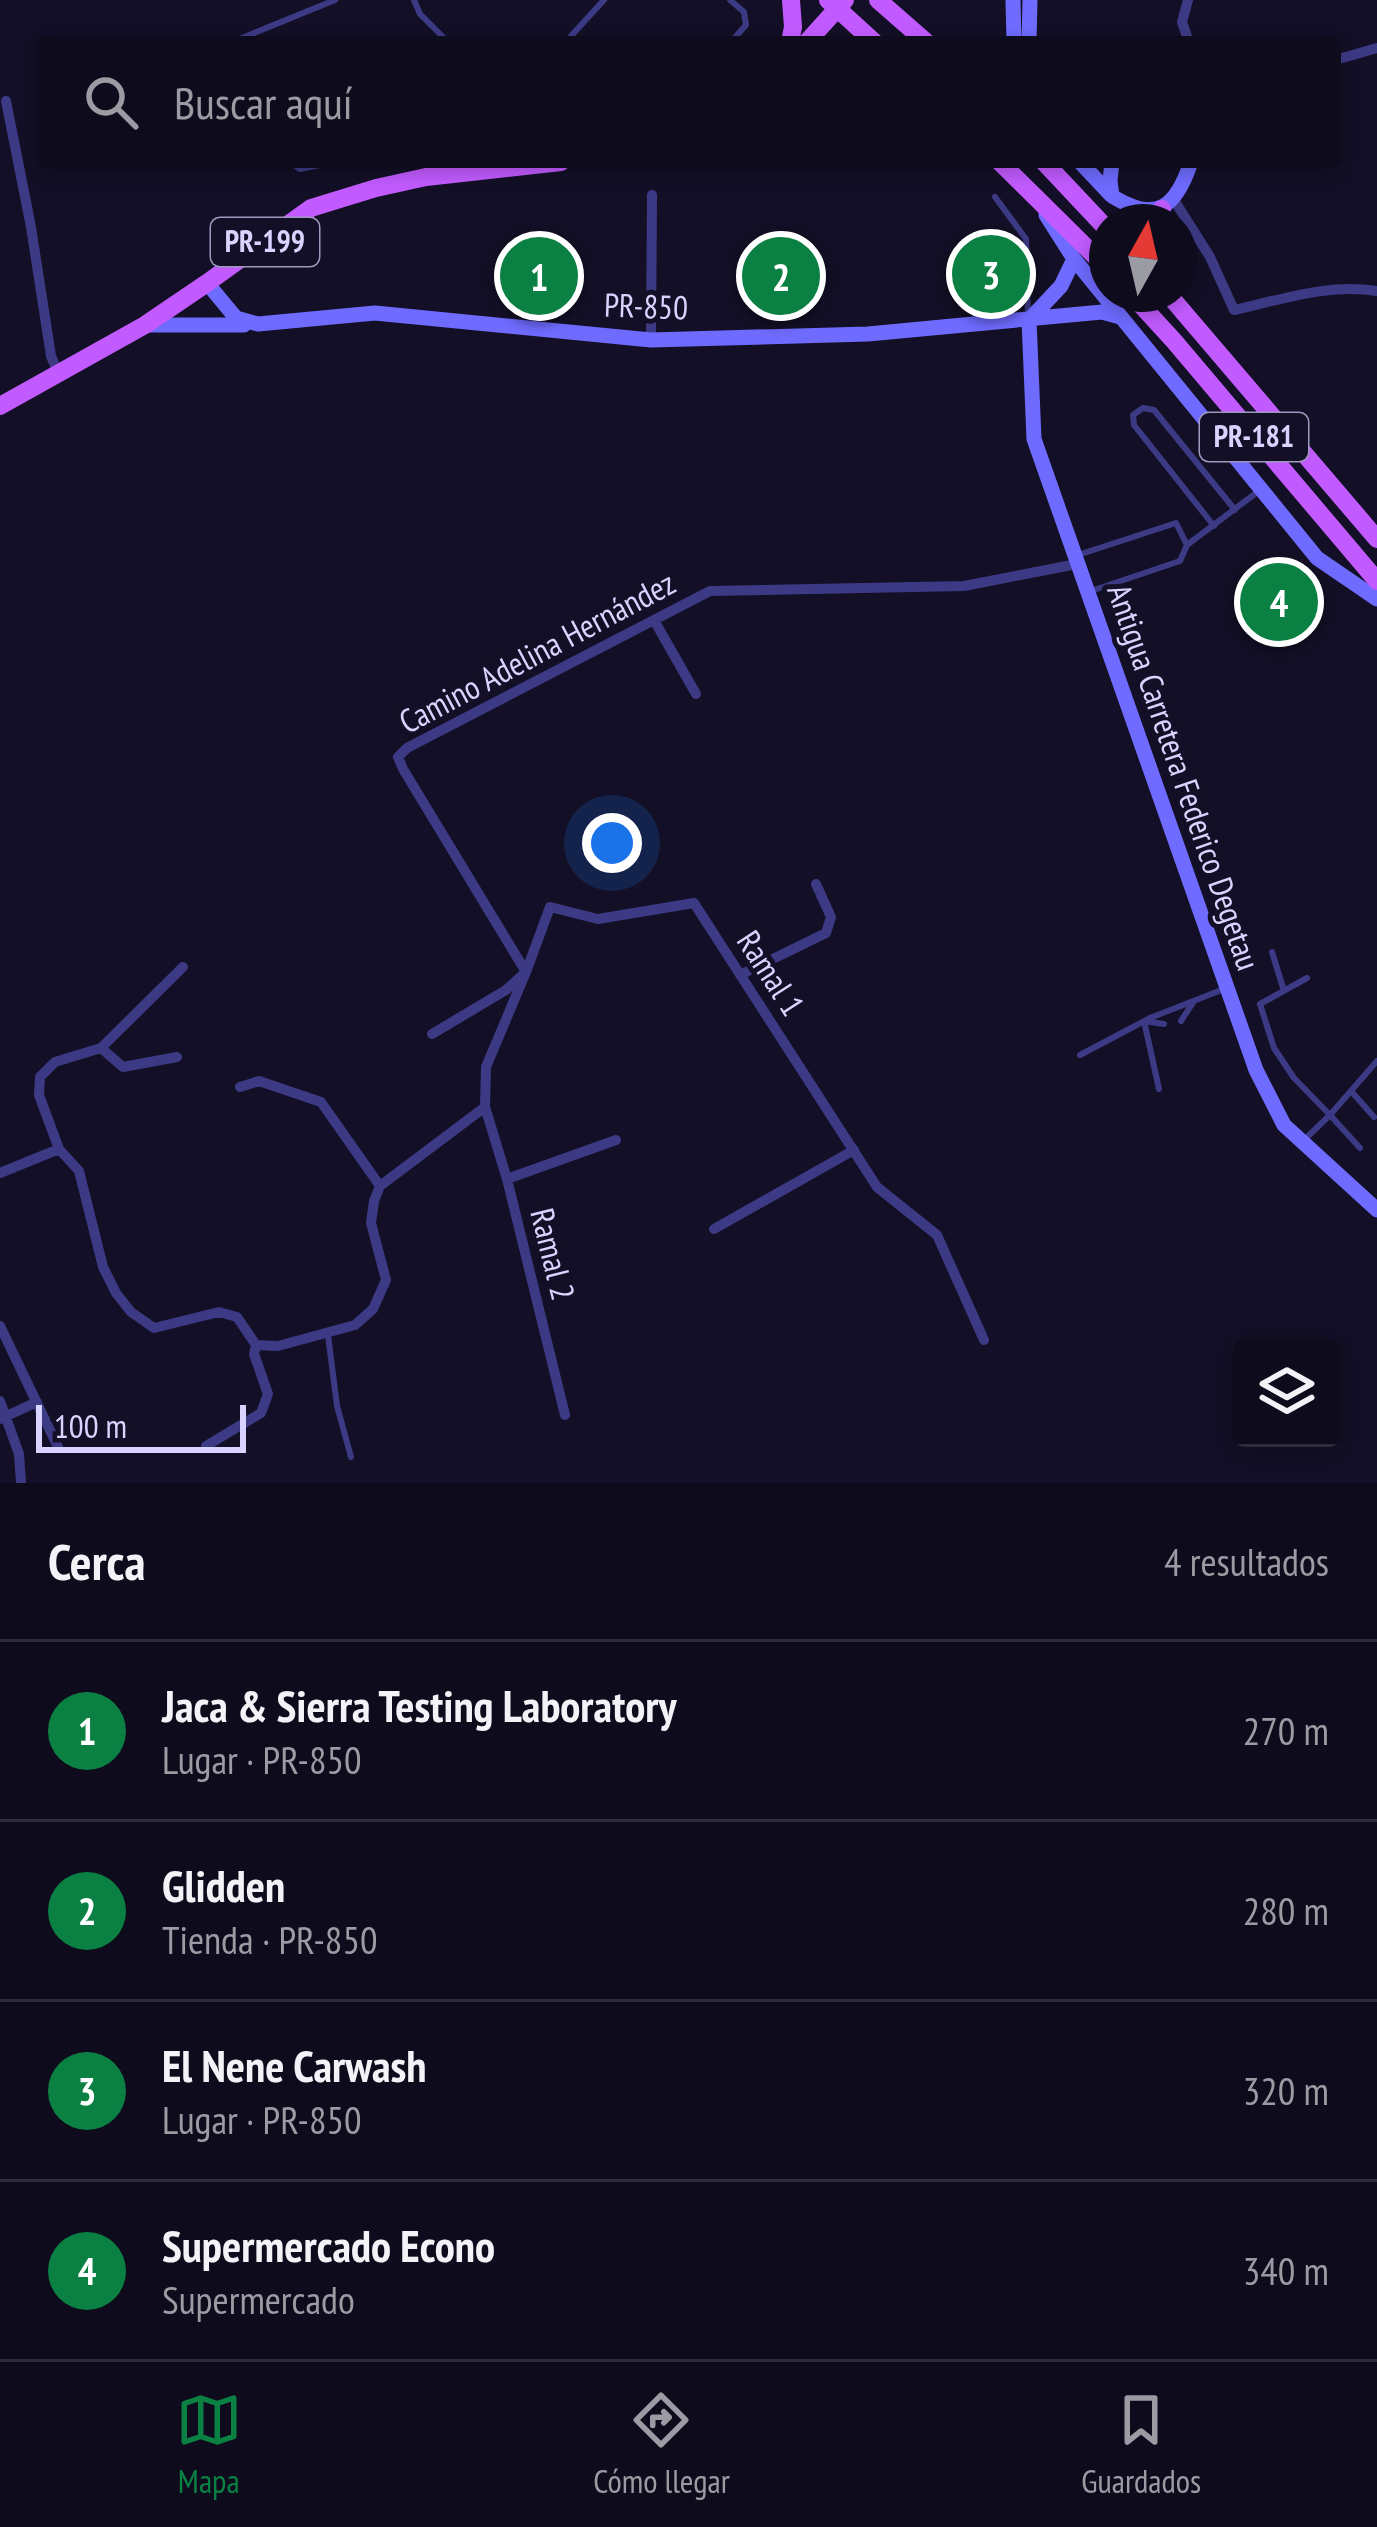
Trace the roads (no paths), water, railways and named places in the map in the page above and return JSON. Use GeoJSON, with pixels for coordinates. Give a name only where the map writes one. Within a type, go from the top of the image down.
{"type":"FeatureCollection","features":[{"type":"Feature","properties":{"kind":"main road"},"geometry":{"type":"LineString","coordinates":[[791,0],[791,36]]}},
{"type":"Feature","properties":{"kind":"main road"},"geometry":{"type":"LineString","coordinates":[[878,0],[920,36]]}},
{"type":"Feature","properties":{"kind":"main road"},"geometry":{"type":"LineString","coordinates":[[900,0],[907,23]]}},
{"type":"Feature","properties":{"kind":"main road"},"geometry":{"type":"LineString","coordinates":[[812,36],[837,3],[868,36]]}},
{"type":"Feature","properties":{"kind":"main road","name":"PR-199"},"geometry":{"type":"LineString","coordinates":[[0,406],[145,325],[311,208],[426,177],[507,168]]}},
{"type":"Feature","properties":{"kind":"main road"},"geometry":{"type":"LineString","coordinates":[[1006,168],[1089,250]]}},
{"type":"Feature","properties":{"kind":"main road"},"geometry":{"type":"LineString","coordinates":[[1050,168],[1089,210]]}},
{"type":"Feature","properties":{"kind":"main road","name":"PR-181"},"geometry":{"type":"LineString","coordinates":[[1147,312],[1377,581]]}},
{"type":"Feature","properties":{"kind":"main road","name":"PR-181"},"geometry":{"type":"LineString","coordinates":[[1186,312],[1377,539]]}},
{"type":"Feature","properties":{"kind":"street"},"geometry":{"type":"LineString","coordinates":[[1013,0],[1014,36]]}},
{"type":"Feature","properties":{"kind":"street"},"geometry":{"type":"LineString","coordinates":[[1029,36],[1030,0]]}},
{"type":"Feature","properties":{"kind":"street"},"geometry":{"type":"LineString","coordinates":[[1187,36],[1182,22],[1188,0]]}},
{"type":"Feature","properties":{"kind":"street"},"geometry":{"type":"LineString","coordinates":[[1341,58],[1377,48]]}},
{"type":"Feature","properties":{"kind":"street"},"geometry":{"type":"LineString","coordinates":[[5,101],[58,374]]}},
{"type":"Feature","properties":{"kind":"street"},"geometry":{"type":"LineString","coordinates":[[1086,168],[1125,204]]}},
{"type":"Feature","properties":{"kind":"street"},"geometry":{"type":"LineString","coordinates":[[1111,168],[1112,196]]}},
{"type":"Feature","properties":{"kind":"street"},"geometry":{"type":"LineString","coordinates":[[1168,204],[1184,184],[1189,168]]}},
{"type":"Feature","properties":{"kind":"street"},"geometry":{"type":"LineString","coordinates":[[1028,189],[1074,259],[1317,558],[1377,599]]}},
{"type":"Feature","properties":{"kind":"street"},"geometry":{"type":"LineString","coordinates":[[651,340],[652,195]]}},
{"type":"Feature","properties":{"kind":"street"},"geometry":{"type":"LineString","coordinates":[[1197,244],[1210,257],[1234,310],[1325,290],[1377,291]]}},
{"type":"Feature","properties":{"kind":"street"},"geometry":{"type":"LineString","coordinates":[[1028,320],[1061,286],[1074,259]]}},
{"type":"Feature","properties":{"kind":"street"},"geometry":{"type":"LineString","coordinates":[[207,284],[236,318],[258,325]]}},
{"type":"Feature","properties":{"kind":"street","name":"PR-850"},"geometry":{"type":"LineString","coordinates":[[145,325],[258,325],[375,314],[651,340],[868,334],[1102,312],[1120,317]]}},
{"type":"Feature","properties":{"kind":"street","name":"Antigua Carretera Federico Degetau"},"geometry":{"type":"LineString","coordinates":[[1028,320],[1034,439],[1256,1070],[1284,1124],[1377,1210]]}},
{"type":"Feature","properties":{"kind":"street","name":"Camino Adelina Hernández"},"geometry":{"type":"LineString","coordinates":[[526,972],[403,769],[398,757],[406,748],[710,591],[964,586],[1076,560]]}},
{"type":"Feature","properties":{"kind":"street"},"geometry":{"type":"LineString","coordinates":[[654,620],[696,694]]}},
{"type":"Feature","properties":{"kind":"street"},"geometry":{"type":"LineString","coordinates":[[740,975],[826,933],[831,917],[816,884]]}},
{"type":"Feature","properties":{"kind":"street","name":"Ramal 1"},"geometry":{"type":"LineString","coordinates":[[526,972],[550,908],[598,920],[694,903],[877,1187],[938,1235],[983,1340]]}},
{"type":"Feature","properties":{"kind":"street"},"geometry":{"type":"LineString","coordinates":[[183,967],[101,1048],[55,1063],[40,1077],[39,1095],[59,1149],[79,1171],[103,1267],[130,1312],[154,1328],[219,1312],[237,1317],[256,1345],[254,1354],[268,1394],[261,1413],[206,1446]]}},
{"type":"Feature","properties":{"kind":"street"},"geometry":{"type":"LineString","coordinates":[[432,1034],[506,990],[526,972]]}},
{"type":"Feature","properties":{"kind":"street"},"geometry":{"type":"LineString","coordinates":[[256,1345],[278,1346],[355,1325],[373,1310],[386,1280],[371,1223],[380,1186],[484,1107],[486,1067],[526,972]]}},
{"type":"Feature","properties":{"kind":"street"},"geometry":{"type":"LineString","coordinates":[[101,1048],[123,1067],[177,1057]]}},
{"type":"Feature","properties":{"kind":"street"},"geometry":{"type":"LineString","coordinates":[[240,1087],[259,1081],[321,1102],[380,1186]]}},
{"type":"Feature","properties":{"kind":"street","name":"Ramal 2"},"geometry":{"type":"LineString","coordinates":[[484,1107],[507,1179],[565,1415]]}},
{"type":"Feature","properties":{"kind":"street"},"geometry":{"type":"LineString","coordinates":[[507,1179],[616,1140]]}},
{"type":"Feature","properties":{"kind":"street"},"geometry":{"type":"LineString","coordinates":[[0,1173],[59,1149]]}},
{"type":"Feature","properties":{"kind":"street"},"geometry":{"type":"LineString","coordinates":[[714,1229],[854,1150]]}},
{"type":"Feature","properties":{"kind":"street"},"geometry":{"type":"LineString","coordinates":[[0,1326],[58,1447]]}},
{"type":"Feature","properties":{"kind":"street"},"geometry":{"type":"LineString","coordinates":[[0,1401],[20,1454],[21,1483]]}},
{"type":"Feature","properties":{"kind":"street"},"geometry":{"type":"LineString","coordinates":[[4,1418],[37,1402]]}},
{"type":"Feature","properties":{"kind":"lane"},"geometry":{"type":"LineString","coordinates":[[247,36],[335,0]]}},
{"type":"Feature","properties":{"kind":"lane"},"geometry":{"type":"LineString","coordinates":[[574,36],[604,0]]}},
{"type":"Feature","properties":{"kind":"lane"},"geometry":{"type":"LineString","coordinates":[[730,0],[744,12],[746,25],[736,36]]}},
{"type":"Feature","properties":{"kind":"lane"},"geometry":{"type":"LineString","coordinates":[[418,2],[420,14],[442,36]]}},
{"type":"Feature","properties":{"kind":"lane"},"geometry":{"type":"LineString","coordinates":[[258,32],[259,36]]}},
{"type":"Feature","properties":{"kind":"lane"},"geometry":{"type":"LineString","coordinates":[[994,196],[1026,239],[1028,320]]}},
{"type":"Feature","properties":{"kind":"lane"},"geometry":{"type":"LineString","coordinates":[[1214,526],[1134,425],[1133,415],[1143,408],[1154,410],[1235,510]]}},
{"type":"Feature","properties":{"kind":"lane"},"geometry":{"type":"LineString","coordinates":[[1087,592],[1180,560],[1186,545],[1261,489]]}},
{"type":"Feature","properties":{"kind":"lane"},"geometry":{"type":"LineString","coordinates":[[1076,560],[1175,523],[1186,545]]}},
{"type":"Feature","properties":{"kind":"lane"},"geometry":{"type":"LineString","coordinates":[[1272,952],[1284,991]]}},
{"type":"Feature","properties":{"kind":"lane"},"geometry":{"type":"LineString","coordinates":[[1307,979],[1260,1004],[1274,1048],[1294,1078],[1360,1148]]}},
{"type":"Feature","properties":{"kind":"lane"},"geometry":{"type":"LineString","coordinates":[[1080,1055],[1144,1021],[1227,988]]}},
{"type":"Feature","properties":{"kind":"lane"},"geometry":{"type":"LineString","coordinates":[[1181,1021],[1194,1001]]}},
{"type":"Feature","properties":{"kind":"lane"},"geometry":{"type":"LineString","coordinates":[[1144,1021],[1164,1024]]}},
{"type":"Feature","properties":{"kind":"lane"},"geometry":{"type":"LineString","coordinates":[[1144,1021],[1159,1089]]}},
{"type":"Feature","properties":{"kind":"lane"},"geometry":{"type":"LineString","coordinates":[[1301,1142],[1377,1061]]}},
{"type":"Feature","properties":{"kind":"lane"},"geometry":{"type":"LineString","coordinates":[[1351,1091],[1374,1118]]}},
{"type":"Feature","properties":{"kind":"lane"},"geometry":{"type":"LineString","coordinates":[[328,1331],[337,1406],[351,1457]]}},
{"type":"Feature","properties":{"kind":"place","name":"El Nene Carwash"},"geometry":{"type":"Point","coordinates":[991,274]}},
{"type":"Feature","properties":{"kind":"place","name":"Jaca & Sierra Testing Laboratory"},"geometry":{"type":"Point","coordinates":[539,276]}},
{"type":"Feature","properties":{"kind":"place","name":"Glidden"},"geometry":{"type":"Point","coordinates":[781,276]}},
{"type":"Feature","properties":{"kind":"place","name":"Supermercado Econo"},"geometry":{"type":"Point","coordinates":[1279,602]}}]}
